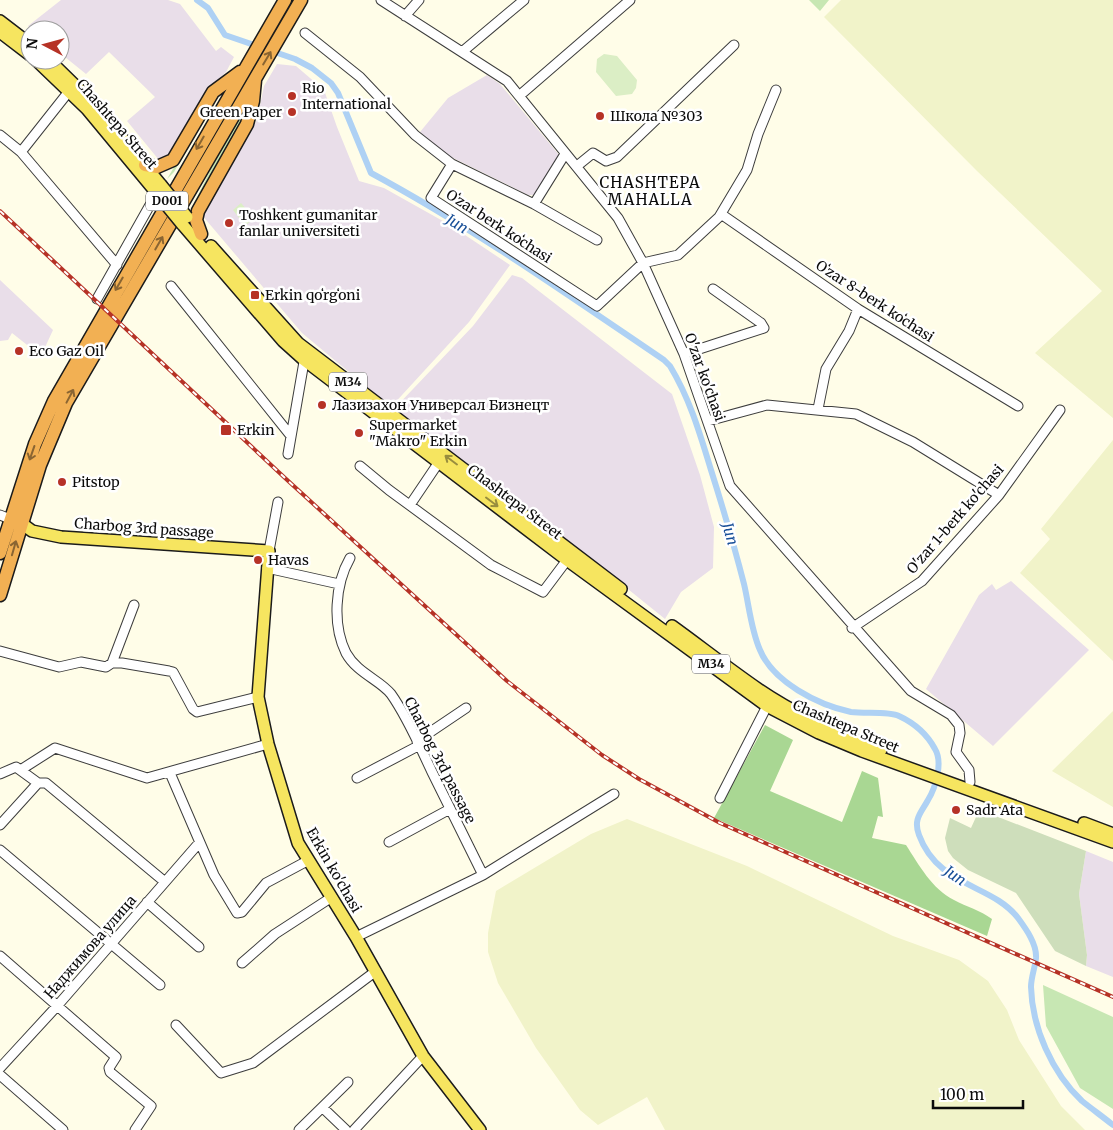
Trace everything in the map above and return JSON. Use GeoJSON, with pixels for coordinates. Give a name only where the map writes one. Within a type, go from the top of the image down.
{"type":"FeatureCollection","features":[{"type":"Feature","properties":{"kind":"highway","name":"D001"},"geometry":{"type":"LineString","coordinates":[[0,553],[35,444],[61,387],[242,71],[285,0]]}},
{"type":"Feature","properties":{"kind":"highway"},"geometry":{"type":"LineString","coordinates":[[201,234],[196,214],[247,124],[254,101],[255,78],[301,0]]}},
{"type":"Feature","properties":{"kind":"highway"},"geometry":{"type":"LineString","coordinates":[[157,187],[213,92],[242,71]]}},
{"type":"Feature","properties":{"kind":"highway","name":"D001"},"geometry":{"type":"LineString","coordinates":[[0,594],[10,519],[49,442],[66,403],[255,78]]}},
{"type":"Feature","properties":{"kind":"highway"},"geometry":{"type":"LineString","coordinates":[[145,166],[157,167],[172,160]]}},
{"type":"Feature","properties":{"kind":"main road"},"geometry":{"type":"LineString","coordinates":[[0,21],[20,36]]}},
{"type":"Feature","properties":{"kind":"main road"},"geometry":{"type":"LineString","coordinates":[[0,32],[20,47]]}},
{"type":"Feature","properties":{"kind":"main road","name":"Chashtepa Street"},"geometry":{"type":"LineString","coordinates":[[47,70],[70,90],[157,187],[283,341],[305,355],[529,525],[567,560],[767,706],[819,733],[962,782],[1022,805]]}},
{"type":"Feature","properties":{"kind":"main road","name":"Chashtepa Street"},"geometry":{"type":"LineString","coordinates":[[59,70],[93,103],[145,166],[157,187]]}},
{"type":"Feature","properties":{"kind":"main road","name":"Chashtepa Street"},"geometry":{"type":"LineString","coordinates":[[185,220],[201,234],[290,335],[305,355],[439,462],[771,697],[835,732],[914,766]]}},
{"type":"Feature","properties":{"kind":"main road","name":"Charbog 3rd passage"},"geometry":{"type":"LineString","coordinates":[[10,519],[32,531],[61,537],[269,551]]}},
{"type":"Feature","properties":{"kind":"main road","name":"Erkin ko'chasi"},"geometry":{"type":"LineString","coordinates":[[269,551],[258,698],[268,744],[298,843],[356,936],[423,1056],[480,1130]]}},
{"type":"Feature","properties":{"kind":"main road","name":"M34"},"geometry":{"type":"LineString","coordinates":[[1022,805],[1113,834]]}},
{"type":"Feature","properties":{"kind":"main road","name":"M34"},"geometry":{"type":"LineString","coordinates":[[1022,805],[1113,842]]}},
{"type":"Feature","properties":{"kind":"street","name":"O'zar ko'chasi"},"geometry":{"type":"LineString","coordinates":[[381,0],[507,80],[618,218],[643,263],[684,354],[730,486],[852,628],[911,692],[951,715],[959,725],[960,733],[956,752],[969,770],[962,782]]}},
{"type":"Feature","properties":{"kind":"street"},"geometry":{"type":"LineString","coordinates":[[462,52],[524,0]]}},
{"type":"Feature","properties":{"kind":"street"},"geometry":{"type":"LineString","coordinates":[[519,96],[630,0]]}},
{"type":"Feature","properties":{"kind":"street"},"geometry":{"type":"LineString","coordinates":[[405,16],[417,1]]}},
{"type":"Feature","properties":{"kind":"street"},"geometry":{"type":"LineString","coordinates":[[304,33],[360,77],[415,135],[452,164],[534,204],[597,240]]}},
{"type":"Feature","properties":{"kind":"street"},"geometry":{"type":"LineString","coordinates":[[577,166],[593,153],[606,161],[617,157],[734,44]]}},
{"type":"Feature","properties":{"kind":"street"},"geometry":{"type":"LineString","coordinates":[[22,152],[70,90]]}},
{"type":"Feature","properties":{"kind":"street"},"geometry":{"type":"LineString","coordinates":[[643,263],[678,255],[721,214],[747,170],[758,134],[776,90]]}},
{"type":"Feature","properties":{"kind":"street"},"geometry":{"type":"LineString","coordinates":[[0,135],[22,152],[117,265]]}},
{"type":"Feature","properties":{"kind":"street"},"geometry":{"type":"LineString","coordinates":[[534,204],[565,154]]}},
{"type":"Feature","properties":{"kind":"street","name":"Oʻzar berk koʻchasi"},"geometry":{"type":"LineString","coordinates":[[452,164],[432,198],[597,306],[643,263]]}},
{"type":"Feature","properties":{"kind":"street"},"geometry":{"type":"LineString","coordinates":[[97,299],[150,205]]}},
{"type":"Feature","properties":{"kind":"street","name":"Oʻzar 8-berk koʻchasi"},"geometry":{"type":"LineString","coordinates":[[721,214],[858,309],[1018,406]]}},
{"type":"Feature","properties":{"kind":"street"},"geometry":{"type":"LineString","coordinates":[[171,286],[291,436]]}},
{"type":"Feature","properties":{"kind":"street"},"geometry":{"type":"LineString","coordinates":[[684,354],[764,328],[761,323],[713,289]]}},
{"type":"Feature","properties":{"kind":"street"},"geometry":{"type":"LineString","coordinates":[[818,409],[826,369],[849,332],[858,309]]}},
{"type":"Feature","properties":{"kind":"street"},"geometry":{"type":"LineString","coordinates":[[288,454],[305,355]]}},
{"type":"Feature","properties":{"kind":"street"},"geometry":{"type":"LineString","coordinates":[[708,421],[767,405],[856,414],[913,442],[999,495]]}},
{"type":"Feature","properties":{"kind":"street","name":"O'zar 1-berk ko'chasi"},"geometry":{"type":"LineString","coordinates":[[852,628],[922,581],[999,495],[1060,410]]}},
{"type":"Feature","properties":{"kind":"street"},"geometry":{"type":"LineString","coordinates":[[410,505],[439,462]]}},
{"type":"Feature","properties":{"kind":"street"},"geometry":{"type":"LineString","coordinates":[[360,466],[491,565],[543,592],[567,560]]}},
{"type":"Feature","properties":{"kind":"street","name":"Erkin ko'chasi"},"geometry":{"type":"LineString","coordinates":[[269,551],[278,502]]}},
{"type":"Feature","properties":{"kind":"street","name":"Chаrbog 3rd passage"},"geometry":{"type":"LineString","coordinates":[[350,558],[339,584],[337,608],[346,653],[370,679],[390,693],[417,741],[483,875]]}},
{"type":"Feature","properties":{"kind":"street"},"geometry":{"type":"LineString","coordinates":[[267,568],[339,584]]}},
{"type":"Feature","properties":{"kind":"street"},"geometry":{"type":"LineString","coordinates":[[0,651],[59,667],[81,662],[106,667],[112,663],[134,605]]}},
{"type":"Feature","properties":{"kind":"street"},"geometry":{"type":"LineString","coordinates":[[112,663],[173,672],[195,711],[258,698]]}},
{"type":"Feature","properties":{"kind":"street"},"geometry":{"type":"LineString","coordinates":[[720,798],[767,706]]}},
{"type":"Feature","properties":{"kind":"street"},"geometry":{"type":"LineString","coordinates":[[357,778],[418,746],[417,741],[466,708]]}},
{"type":"Feature","properties":{"kind":"street"},"geometry":{"type":"LineString","coordinates":[[22,769],[55,748],[147,778],[268,744]]}},
{"type":"Feature","properties":{"kind":"street"},"geometry":{"type":"LineString","coordinates":[[0,774],[13,767],[22,769],[38,783],[46,783],[165,882]]}},
{"type":"Feature","properties":{"kind":"street"},"geometry":{"type":"LineString","coordinates":[[170,773],[214,876],[235,912],[242,912],[266,883],[308,860]]}},
{"type":"Feature","properties":{"kind":"street"},"geometry":{"type":"LineString","coordinates":[[0,825],[38,783]]}},
{"type":"Feature","properties":{"kind":"street"},"geometry":{"type":"LineString","coordinates":[[356,936],[483,875],[614,794]]}},
{"type":"Feature","properties":{"kind":"street"},"geometry":{"type":"LineString","coordinates":[[389,842],[450,808]]}},
{"type":"Feature","properties":{"kind":"street","name":"Наджимова улица"},"geometry":{"type":"LineString","coordinates":[[0,1068],[58,1005],[199,843]]}},
{"type":"Feature","properties":{"kind":"street"},"geometry":{"type":"LineString","coordinates":[[0,850],[160,985]]}},
{"type":"Feature","properties":{"kind":"street"},"geometry":{"type":"LineString","coordinates":[[242,963],[275,934],[332,897]]}},
{"type":"Feature","properties":{"kind":"street"},"geometry":{"type":"LineString","coordinates":[[148,902],[198,947]]}},
{"type":"Feature","properties":{"kind":"street"},"geometry":{"type":"LineString","coordinates":[[0,956],[116,1057],[110,1072],[151,1106],[135,1130]]}},
{"type":"Feature","properties":{"kind":"street"},"geometry":{"type":"LineString","coordinates":[[176,1025],[221,1073],[253,1063],[376,971]]}},
{"type":"Feature","properties":{"kind":"street"},"geometry":{"type":"LineString","coordinates":[[354,1130],[423,1056]]}},
{"type":"Feature","properties":{"kind":"street"},"geometry":{"type":"LineString","coordinates":[[0,1075],[63,1130]]}},
{"type":"Feature","properties":{"kind":"street"},"geometry":{"type":"LineString","coordinates":[[299,1130],[348,1082]]}},
{"type":"Feature","properties":{"kind":"street"},"geometry":{"type":"LineString","coordinates":[[322,1108],[346,1130]]}},
{"type":"Feature","properties":{"kind":"shaded area"},"geometry":{"type":"Polygon","coordinates":[[[61,0],[168,0],[180,4],[216,51],[221,47],[234,57],[226,72],[204,95],[168,155],[159,160],[127,121],[155,97],[109,52],[86,74],[70,61],[70,20],[36,20],[61,0]]]}},
{"type":"Feature","properties":{"kind":"shaded area"},"geometry":{"type":"Polygon","coordinates":[[[277,64],[296,66],[324,90],[359,181],[384,188],[450,225],[510,265],[469,322],[391,407],[302,333],[201,214],[257,120],[264,86],[277,64]]]}},
{"type":"Feature","properties":{"kind":"shaded area"},"geometry":{"type":"Polygon","coordinates":[[[487,75],[500,84],[560,156],[536,195],[528,195],[445,154],[420,132],[448,98],[487,75]]]}},
{"type":"Feature","properties":{"kind":"shaded area"},"geometry":{"type":"Polygon","coordinates":[[[512,275],[522,278],[672,394],[700,475],[714,527],[713,568],[681,592],[665,619],[540,518],[393,410],[473,326],[512,275]]]}},
{"type":"Feature","properties":{"kind":"shaded area"},"geometry":{"type":"Polygon","coordinates":[[[0,280],[53,330],[41,356],[12,333],[8,340],[0,341],[0,280]]]}},
{"type":"Feature","properties":{"kind":"shaded area"},"geometry":{"type":"Polygon","coordinates":[[[1011,581],[1089,650],[993,746],[926,689],[979,595],[992,584],[996,590],[1011,581]]]}},
{"type":"Feature","properties":{"kind":"shaded area"},"geometry":{"type":"Polygon","coordinates":[[[1086,851],[1113,862],[1113,977],[1086,966],[1087,955],[1079,894],[1086,851]]]}},
{"type":"Feature","properties":{"kind":"green space"},"geometry":{"type":"Polygon","coordinates":[[[809,0],[829,0],[820,11],[809,0]]]}},
{"type":"Feature","properties":{"kind":"green space"},"geometry":{"type":"Polygon","coordinates":[[[841,0],[1113,0],[1113,418],[1035,353],[1102,291],[977,171],[824,17],[841,0]]]}},
{"type":"Feature","properties":{"kind":"green space"},"geometry":{"type":"Polygon","coordinates":[[[604,54],[617,56],[637,80],[636,88],[632,94],[616,96],[596,72],[597,59],[604,54]]]}},
{"type":"Feature","properties":{"kind":"green space"},"geometry":{"type":"Polygon","coordinates":[[[224,87],[174,172],[167,179],[217,95],[224,87]]]}},
{"type":"Feature","properties":{"kind":"green space"},"geometry":{"type":"Polygon","coordinates":[[[248,101],[241,123],[200,196],[194,203],[227,137],[248,101]]]}},
{"type":"Feature","properties":{"kind":"green space"},"geometry":{"type":"Polygon","coordinates":[[[241,203],[254,218],[245,226],[233,210],[241,203]]]}},
{"type":"Feature","properties":{"kind":"green space"},"geometry":{"type":"Polygon","coordinates":[[[1113,440],[1113,661],[1020,573],[1050,539],[1041,529],[1113,440]]]}},
{"type":"Feature","properties":{"kind":"green space"},"geometry":{"type":"Polygon","coordinates":[[[1113,711],[1113,807],[1052,771],[1113,711]]]}},
{"type":"Feature","properties":{"kind":"green space"},"geometry":{"type":"Polygon","coordinates":[[[765,725],[793,740],[770,791],[842,822],[862,771],[878,778],[883,817],[878,816],[872,838],[906,845],[921,868],[939,890],[954,900],[992,919],[987,936],[714,818],[765,725]]]}},
{"type":"Feature","properties":{"kind":"green space"},"geometry":{"type":"Polygon","coordinates":[[[981,806],[988,813],[1086,851],[1079,894],[1087,955],[1086,966],[1055,951],[1016,893],[968,870],[953,858],[948,851],[945,838],[950,818],[971,828],[981,806]]]}},
{"type":"Feature","properties":{"kind":"green space"},"geometry":{"type":"Polygon","coordinates":[[[627,819],[747,866],[893,936],[959,960],[988,981],[1007,1010],[1019,1040],[1061,1106],[1085,1130],[665,1130],[647,1097],[598,1125],[580,1110],[536,1048],[498,983],[488,952],[488,933],[496,891],[591,834],[627,819]]]}},
{"type":"Feature","properties":{"kind":"green space"},"geometry":{"type":"Polygon","coordinates":[[[1043,985],[1113,1017],[1113,1109],[1080,1088],[1046,1026],[1043,985]]]}},
{"type":"Feature","properties":{"kind":"waterway","name":"Jun"},"geometry":{"type":"LineString","coordinates":[[197,0],[208,8],[225,35],[295,59],[312,68],[331,83],[338,93],[371,173],[446,216],[520,263],[664,360],[670,366],[689,404],[698,430],[720,498],[744,584],[754,634],[766,662],[786,682],[811,698],[851,712],[895,714],[910,722],[928,739],[937,754],[938,767],[934,788],[917,820],[919,835],[928,852],[939,865],[952,875],[994,898],[1018,918],[1035,947],[1036,953],[1031,983],[1032,1002],[1035,1018],[1046,1048],[1053,1063],[1071,1090],[1113,1125]]}},
{"type":"Feature","properties":{"kind":"railway"},"geometry":{"type":"LineString","coordinates":[[0,211],[285,478],[507,681],[602,755],[639,779],[720,823],[1113,997]]}},
{"type":"Feature","properties":{"kind":"place","name":"Rio International"},"geometry":{"type":"Point","coordinates":[292,96]}},
{"type":"Feature","properties":{"kind":"place","name":"Green Paper"},"geometry":{"type":"Point","coordinates":[292,112]}},
{"type":"Feature","properties":{"kind":"place","name":"Школа №303"},"geometry":{"type":"Point","coordinates":[600,116]}},
{"type":"Feature","properties":{"kind":"place","name":"Toshkent gumanitar fanlar universiteti"},"geometry":{"type":"Point","coordinates":[229,223]}},
{"type":"Feature","properties":{"kind":"place","name":"Erkin qoʻrgʻoni"},"geometry":{"type":"Point","coordinates":[255,295]}},
{"type":"Feature","properties":{"kind":"place","name":"Eco Gaz Oil"},"geometry":{"type":"Point","coordinates":[19,351]}},
{"type":"Feature","properties":{"kind":"place","name":"Лазизахон Универсал Бизнецт"},"geometry":{"type":"Point","coordinates":[322,405]}},
{"type":"Feature","properties":{"kind":"place","name":"Erkin"},"geometry":{"type":"Point","coordinates":[226,430]}},
{"type":"Feature","properties":{"kind":"place","name":"Supermarket \"Makro\" Erkin"},"geometry":{"type":"Point","coordinates":[359,433]}},
{"type":"Feature","properties":{"kind":"place","name":"Pitstop"},"geometry":{"type":"Point","coordinates":[62,482]}},
{"type":"Feature","properties":{"kind":"place","name":"Havas"},"geometry":{"type":"Point","coordinates":[258,560]}},
{"type":"Feature","properties":{"kind":"place","name":"Sadr Ata"},"geometry":{"type":"Point","coordinates":[956,810]}},
{"type":"Feature","properties":{"kind":"district","name":"CHASHTEPA MAHALLA"},"geometry":{"type":"Point","coordinates":[650,192]}}]}
